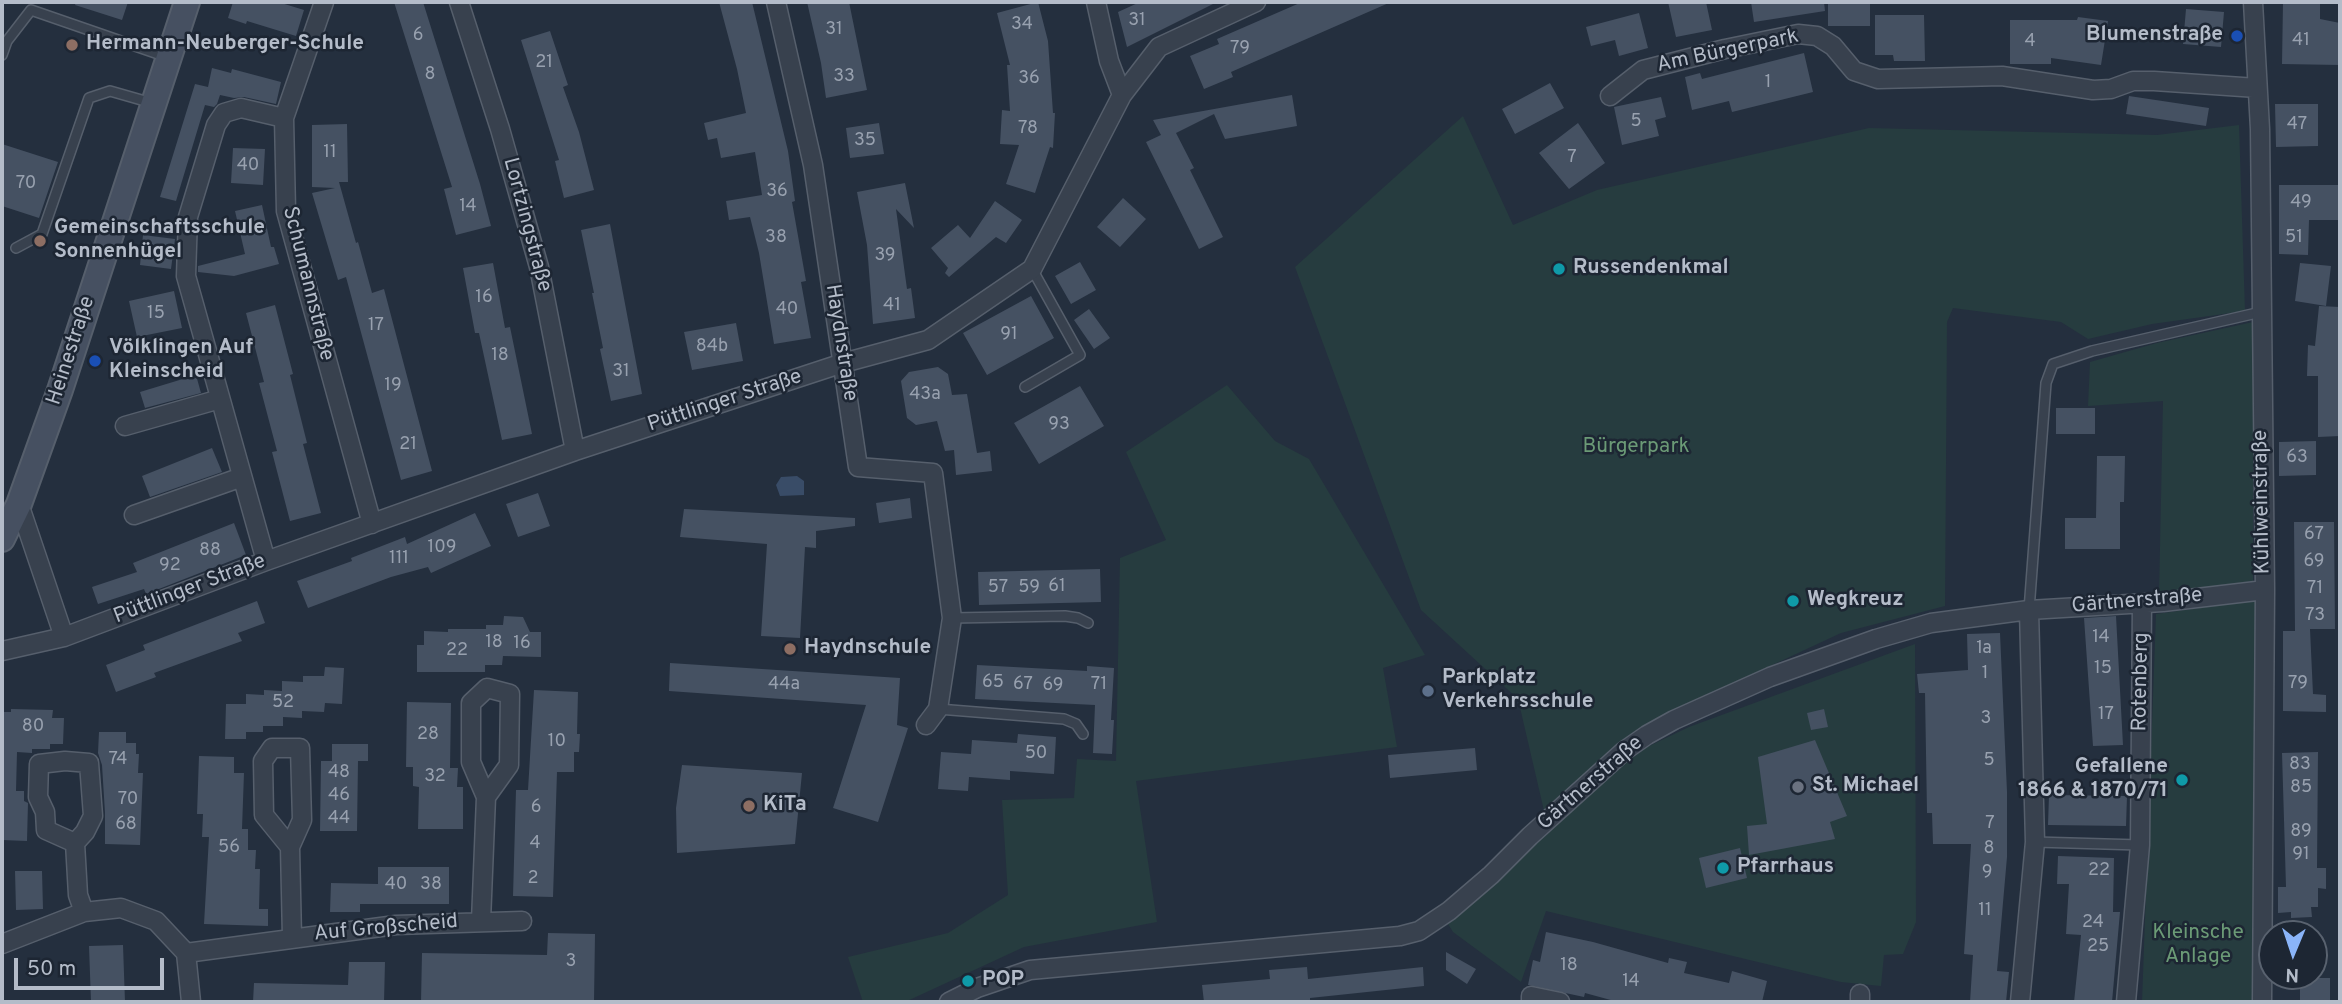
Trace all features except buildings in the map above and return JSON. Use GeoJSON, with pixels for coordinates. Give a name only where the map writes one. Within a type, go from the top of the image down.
{"type":"FeatureCollection","features":[{"type":"Feature","properties":{"kind":"main road","name":"Heinestraße"},"geometry":{"type":"LineString","coordinates":[[2,538],[19,504],[60,390],[187,2]]}},
{"type":"Feature","properties":{"kind":"street","name":"Schumannstraße"},"geometry":{"type":"LineString","coordinates":[[324,2],[285,118],[286,211],[372,524]]}},
{"type":"Feature","properties":{"kind":"street","name":"Lortzingstraße"},"geometry":{"type":"LineString","coordinates":[[460,2],[539,267],[575,452]]}},
{"type":"Feature","properties":{"kind":"street","name":"Haydnstraße"},"geometry":{"type":"LineString","coordinates":[[776,2],[813,165],[858,467],[933,473],[952,618],[938,709],[926,725]]}},
{"type":"Feature","properties":{"kind":"street"},"geometry":{"type":"LineString","coordinates":[[1096,2],[1109,61],[1122,94]]}},
{"type":"Feature","properties":{"kind":"street","name":"Püttlinger Straße"},"geometry":{"type":"LineString","coordinates":[[2,651],[64,637],[266,561],[575,452],[844,363],[928,340],[1032,269],[1122,94],[1159,47],[1256,2]]}},
{"type":"Feature","properties":{"kind":"street","name":"Kühlweinstraße"},"geometry":{"type":"LineString","coordinates":[[2253,2],[2258,88],[2265,590],[2262,1002]]}},
{"type":"Feature","properties":{"kind":"street","name":"Am Bürgerpark"},"geometry":{"type":"LineString","coordinates":[[1610,96],[1643,70],[1798,34],[1817,36],[1833,46],[1854,71],[1878,79],[2002,76],[2093,90],[2111,89],[2133,81],[2154,80],[2258,88]]}},
{"type":"Feature","properties":{"kind":"street"},"geometry":{"type":"LineString","coordinates":[[266,561],[186,276],[188,217],[216,125],[224,113],[241,108],[285,118]]}},
{"type":"Feature","properties":{"kind":"street"},"geometry":{"type":"LineString","coordinates":[[125,426],[220,399]]}},
{"type":"Feature","properties":{"kind":"street"},"geometry":{"type":"LineString","coordinates":[[134,515],[242,477]]}},
{"type":"Feature","properties":{"kind":"street"},"geometry":{"type":"LineString","coordinates":[[19,504],[64,637]]}},
{"type":"Feature","properties":{"kind":"street","name":"Gärtnerstraße"},"geometry":{"type":"LineString","coordinates":[[949,1002],[979,995],[1030,970],[1380,938],[1419,931],[1449,911],[1491,875],[1624,751],[1674,720],[1770,677],[1876,639],[1931,623],[2029,610],[2142,603],[2265,590]]}},
{"type":"Feature","properties":{"kind":"street","name":"Rotenberg"},"geometry":{"type":"LineString","coordinates":[[2126,1002],[2140,845],[2142,603]]}},
{"type":"Feature","properties":{"kind":"street"},"geometry":{"type":"LineString","coordinates":[[2020,1002],[2035,842],[2029,610]]}},
{"type":"Feature","properties":{"kind":"street","name":"Auf Großscheid"},"geometry":{"type":"LineString","coordinates":[[481,921],[486,797],[471,762],[471,703],[487,688],[510,694],[510,717],[509,765],[486,797]]}},
{"type":"Feature","properties":{"kind":"street","name":"Auf Großscheid"},"geometry":{"type":"LineString","coordinates":[[290,848],[264,814],[263,761],[272,748],[300,748],[302,820],[290,848],[292,938]]}},
{"type":"Feature","properties":{"kind":"street"},"geometry":{"type":"LineString","coordinates":[[75,843],[46,830],[46,812],[38,797],[39,764],[65,761],[89,763],[93,816],[85,832],[75,843],[78,895],[84,912]]}},
{"type":"Feature","properties":{"kind":"street"},"geometry":{"type":"LineString","coordinates":[[2,944],[84,912],[121,908],[156,921],[186,953],[191,1002]]}},
{"type":"Feature","properties":{"kind":"street","name":"Auf Großscheid"},"geometry":{"type":"LineString","coordinates":[[186,953],[396,925],[522,921]]}},
{"type":"Feature","properties":{"kind":"street"},"geometry":{"type":"LineString","coordinates":[[1531,1002],[1531,996],[1560,1002]]}},
{"type":"Feature","properties":{"kind":"lane"},"geometry":{"type":"LineString","coordinates":[[2,55],[7,41],[31,10],[169,58]]}},
{"type":"Feature","properties":{"kind":"lane"},"geometry":{"type":"LineString","coordinates":[[16,248],[43,234],[89,98],[110,91],[154,103]]}},
{"type":"Feature","properties":{"kind":"lane"},"geometry":{"type":"LineString","coordinates":[[1025,387],[1080,355],[1032,269]]}},
{"type":"Feature","properties":{"kind":"lane"},"geometry":{"type":"LineString","coordinates":[[2029,610],[2046,383],[2053,365],[2092,351],[2261,312]]}},
{"type":"Feature","properties":{"kind":"lane"},"geometry":{"type":"LineString","coordinates":[[952,618],[1065,616],[1088,623]]}},
{"type":"Feature","properties":{"kind":"lane"},"geometry":{"type":"LineString","coordinates":[[938,709],[1065,719],[1076,724],[1083,734]]}},
{"type":"Feature","properties":{"kind":"lane"},"geometry":{"type":"LineString","coordinates":[[2035,842],[2140,845]]}},
{"type":"Feature","properties":{"kind":"green space","name":"Bürgerpark"},"geometry":{"type":"Polygon","coordinates":[[[1463,116],[1513,225],[1597,190],[1869,128],[2157,135],[2239,125],[2245,311],[2152,324],[2088,339],[2061,322],[1953,308],[1947,322],[1945,606],[1841,633],[1667,714],[1545,815],[1518,699],[1421,610],[1295,267],[1463,116]]]}},
{"type":"Feature","properties":{"kind":"green space"},"geometry":{"type":"Polygon","coordinates":[[[2253,322],[2253,581],[2159,596],[2163,401],[2088,406],[2090,362],[2157,343],[2253,322]]]}},
{"type":"Feature","properties":{"kind":"green space"},"geometry":{"type":"Polygon","coordinates":[[[1227,385],[1275,441],[1309,459],[1425,655],[1383,668],[1397,747],[1136,781],[1157,922],[1024,947],[905,1002],[863,1002],[848,957],[948,933],[1008,895],[1002,800],[1074,798],[1077,759],[1116,761],[1120,558],[1166,540],[1126,452],[1227,385]]]}},
{"type":"Feature","properties":{"kind":"green space","name":"Kleinsche Anlage"},"geometry":{"type":"Polygon","coordinates":[[[2256,600],[2253,1002],[2142,1002],[2156,614],[2256,600]]]}},
{"type":"Feature","properties":{"kind":"green space"},"geometry":{"type":"Polygon","coordinates":[[[1915,644],[1916,922],[1903,954],[1884,955],[1881,986],[1841,982],[1546,911],[1521,982],[1453,932],[1448,924],[1624,764],[1647,747],[1689,727],[1915,644]]]}},
{"type":"Feature","properties":{"kind":"water"},"geometry":{"type":"Polygon","coordinates":[[[797,476],[804,481],[804,495],[780,496],[776,485],[781,477],[797,476]]]}},
{"type":"Feature","properties":{"kind":"place","name":"Blumenstraße"},"geometry":{"type":"Point","coordinates":[2237,36]}},
{"type":"Feature","properties":{"kind":"place","name":"Hermann-Neuberger-Schule"},"geometry":{"type":"Point","coordinates":[72,45]}},
{"type":"Feature","properties":{"kind":"place","name":"Gemeinschaftsschule Sonnenhügel"},"geometry":{"type":"Point","coordinates":[40,241]}},
{"type":"Feature","properties":{"kind":"place","name":"Russendenkmal"},"geometry":{"type":"Point","coordinates":[1559,269]}},
{"type":"Feature","properties":{"kind":"place","name":"Völklingen Auf Kleinscheid"},"geometry":{"type":"Point","coordinates":[95,361]}},
{"type":"Feature","properties":{"kind":"place","name":"Wegkreuz"},"geometry":{"type":"Point","coordinates":[1793,601]}},
{"type":"Feature","properties":{"kind":"place","name":"Haydnschule"},"geometry":{"type":"Point","coordinates":[790,649]}},
{"type":"Feature","properties":{"kind":"place","name":"Parkplatz Verkehrsschule"},"geometry":{"type":"Point","coordinates":[1428,691]}},
{"type":"Feature","properties":{"kind":"place","name":"Gefallene 1866 & 1870/71"},"geometry":{"type":"Point","coordinates":[2182,780]}},
{"type":"Feature","properties":{"kind":"place","name":"St. Michael"},"geometry":{"type":"Point","coordinates":[1798,787]}},
{"type":"Feature","properties":{"kind":"place","name":"KiTa"},"geometry":{"type":"Point","coordinates":[749,806]}},
{"type":"Feature","properties":{"kind":"place","name":"Pfarrhaus"},"geometry":{"type":"Point","coordinates":[1723,868]}},
{"type":"Feature","properties":{"kind":"place","name":"POP"},"geometry":{"type":"Point","coordinates":[968,981]}}]}
